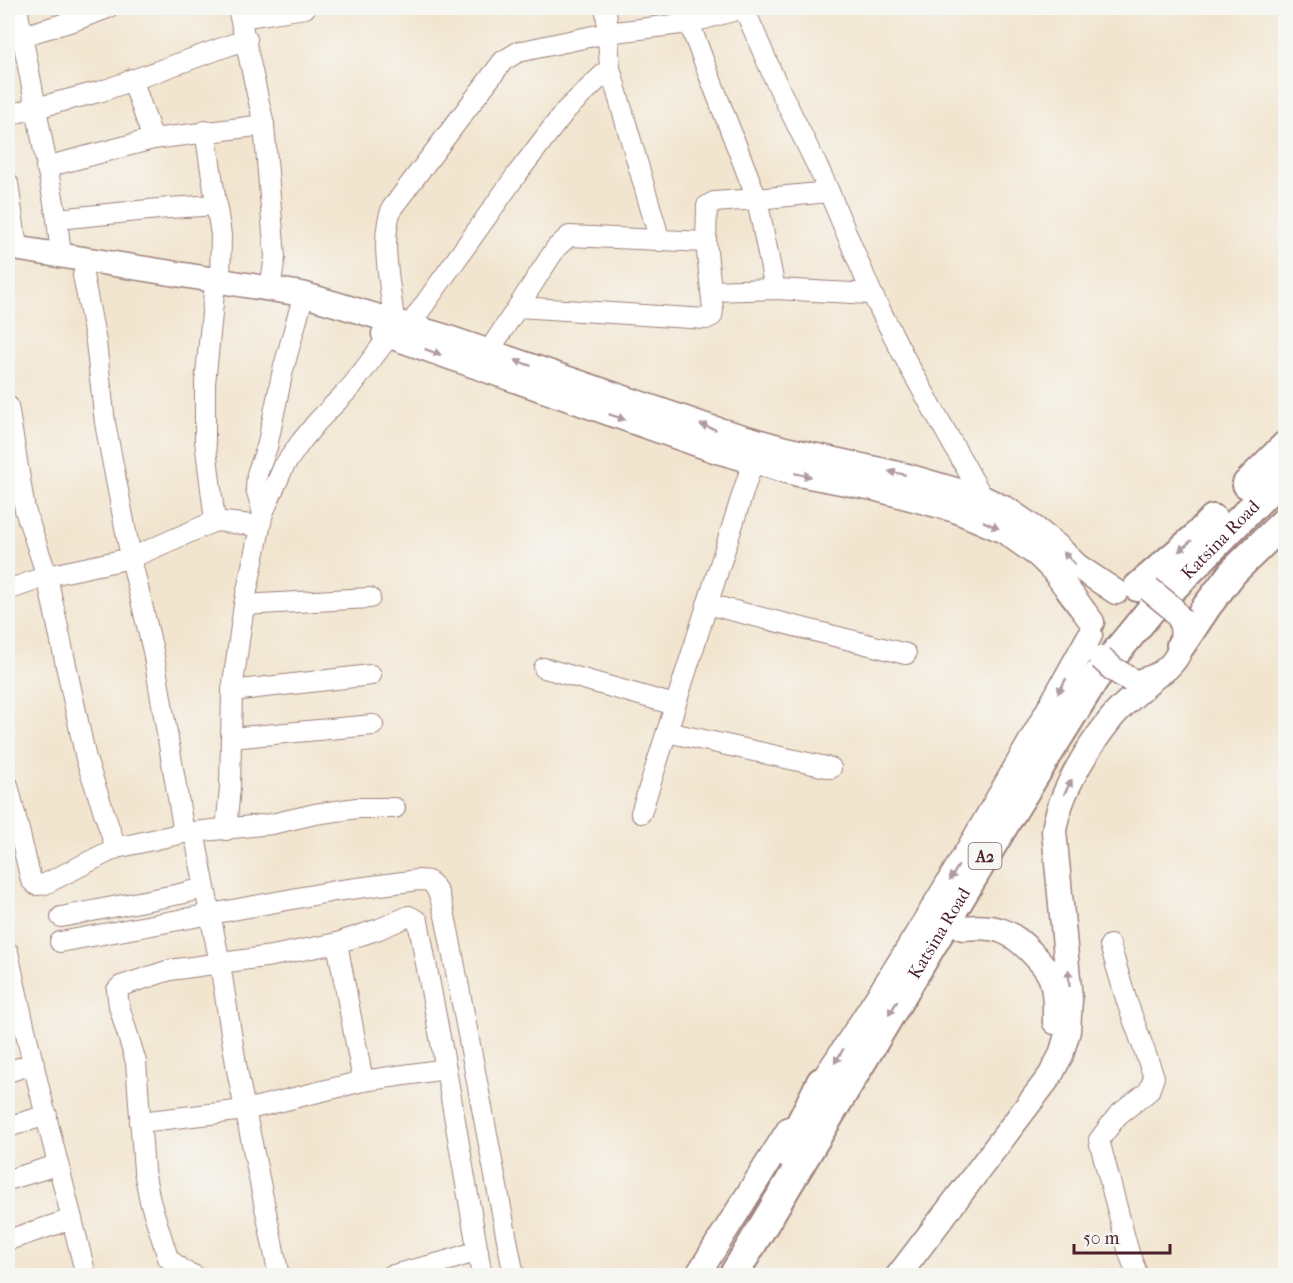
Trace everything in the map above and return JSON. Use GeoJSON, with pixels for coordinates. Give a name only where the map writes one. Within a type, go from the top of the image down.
{"type":"FeatureCollection","features":[{"type":"Feature","properties":{"kind":"highway"},"geometry":{"type":"LineString","coordinates":[[1134,589],[1195,538],[1286,445]]}},
{"type":"Feature","properties":{"kind":"highway","name":"Katsina Road"},"geometry":{"type":"LineString","coordinates":[[733,1275],[1095,678],[1150,611],[1286,473]]}},
{"type":"Feature","properties":{"kind":"highway","name":"Katsina Road"},"geometry":{"type":"LineString","coordinates":[[755,1275],[1008,855],[1063,758],[1114,680],[1286,493]]}},
{"type":"Feature","properties":{"kind":"highway"},"geometry":{"type":"LineString","coordinates":[[1181,632],[1207,606],[1233,572],[1286,520]]}},
{"type":"Feature","properties":{"kind":"highway"},"geometry":{"type":"LineString","coordinates":[[716,1275],[754,1213],[821,1082]]}},
{"type":"Feature","properties":{"kind":"main road"},"geometry":{"type":"LineString","coordinates":[[11,253],[61,256],[217,287],[300,308],[398,327],[489,351],[712,428],[785,449],[908,476],[983,498],[1008,510],[1034,528],[1077,566],[1134,589],[1172,608],[1181,632],[1176,657],[1168,668],[1157,675],[1110,720],[1078,768],[1056,816],[1054,831],[1070,999],[1068,1031],[1062,1055],[1043,1085],[898,1275]]}},
{"type":"Feature","properties":{"kind":"main road"},"geometry":{"type":"LineString","coordinates":[[11,253],[83,276],[217,287],[270,288],[302,294],[398,327],[657,430],[798,474],[873,488],[955,510],[1004,531],[1040,556],[1054,571],[1091,628],[1092,648],[1113,669],[1131,680],[1144,680],[1157,675]]}},
{"type":"Feature","properties":{"kind":"main road"},"geometry":{"type":"LineString","coordinates":[[697,1275],[775,1150],[924,923],[1003,792],[1091,628],[1101,604],[1134,589]]}},
{"type":"Feature","properties":{"kind":"main road"},"geometry":{"type":"LineString","coordinates":[[880,1275],[1037,1069],[1050,1046],[1056,1025],[1055,1001],[1050,976],[1019,938],[1004,930],[982,926],[963,928]]}},
{"type":"Feature","properties":{"kind":"street"},"geometry":{"type":"LineString","coordinates":[[17,8],[15,39],[37,109],[57,219],[61,256]]}},
{"type":"Feature","properties":{"kind":"street"},"geometry":{"type":"LineString","coordinates":[[15,39],[108,8]]}},
{"type":"Feature","properties":{"kind":"street"},"geometry":{"type":"LineString","coordinates":[[270,288],[275,257],[264,124],[240,13],[305,8]]}},
{"type":"Feature","properties":{"kind":"street"},"geometry":{"type":"LineString","coordinates":[[606,8],[610,68],[660,241]]}},
{"type":"Feature","properties":{"kind":"street"},"geometry":{"type":"LineString","coordinates":[[398,327],[386,237],[387,219],[392,208],[503,61],[518,52],[607,33],[689,23],[744,8],[775,80],[829,192],[872,294],[910,368],[983,498]]}},
{"type":"Feature","properties":{"kind":"street"},"geometry":{"type":"LineString","coordinates":[[689,23],[757,199],[775,289]]}},
{"type":"Feature","properties":{"kind":"street"},"geometry":{"type":"LineString","coordinates":[[8,115],[102,91],[247,39]]}},
{"type":"Feature","properties":{"kind":"street"},"geometry":{"type":"LineString","coordinates":[[226,830],[232,691],[244,605],[262,519],[284,466],[317,422],[351,387],[566,110],[610,68]]}},
{"type":"Feature","properties":{"kind":"street"},"geometry":{"type":"LineString","coordinates":[[132,79],[153,139]]}},
{"type":"Feature","properties":{"kind":"street"},"geometry":{"type":"LineString","coordinates":[[46,167],[153,139],[264,124]]}},
{"type":"Feature","properties":{"kind":"street"},"geometry":{"type":"LineString","coordinates":[[205,131],[221,235],[205,384],[205,441],[214,521]]}},
{"type":"Feature","properties":{"kind":"street"},"geometry":{"type":"LineString","coordinates":[[8,183],[11,253]]}},
{"type":"Feature","properties":{"kind":"street"},"geometry":{"type":"LineString","coordinates":[[518,307],[706,319],[712,316],[705,211],[709,203],[829,192]]}},
{"type":"Feature","properties":{"kind":"street"},"geometry":{"type":"LineString","coordinates":[[57,219],[217,205]]}},
{"type":"Feature","properties":{"kind":"street"},"geometry":{"type":"LineString","coordinates":[[489,351],[556,248],[568,236],[706,242]]}},
{"type":"Feature","properties":{"kind":"street"},"geometry":{"type":"LineString","coordinates":[[83,276],[96,342],[105,423],[131,558],[153,651],[189,833],[210,914],[245,1110],[279,1275]]}},
{"type":"Feature","properties":{"kind":"street"},"geometry":{"type":"LineString","coordinates":[[711,291],[775,289],[872,294]]}},
{"type":"Feature","properties":{"kind":"street"},"geometry":{"type":"LineString","coordinates":[[262,519],[256,488],[257,474],[267,447],[283,370],[300,308]]}},
{"type":"Feature","properties":{"kind":"street"},"geometry":{"type":"LineString","coordinates":[[8,406],[11,451],[25,510],[47,576],[86,759],[116,848]]}},
{"type":"Feature","properties":{"kind":"street"},"geometry":{"type":"LineString","coordinates":[[267,447],[290,457]]}},
{"type":"Feature","properties":{"kind":"street"},"geometry":{"type":"LineString","coordinates":[[641,813],[753,461]]}},
{"type":"Feature","properties":{"kind":"street"},"geometry":{"type":"LineString","coordinates":[[8,590],[47,576],[131,558],[214,521],[262,519]]}},
{"type":"Feature","properties":{"kind":"street"},"geometry":{"type":"LineString","coordinates":[[244,605],[370,598]]}},
{"type":"Feature","properties":{"kind":"street"},"geometry":{"type":"LineString","coordinates":[[707,604],[906,654]]}},
{"type":"Feature","properties":{"kind":"street"},"geometry":{"type":"LineString","coordinates":[[544,668],[675,705]]}},
{"type":"Feature","properties":{"kind":"street"},"geometry":{"type":"LineString","coordinates":[[232,691],[371,675]]}},
{"type":"Feature","properties":{"kind":"street"},"geometry":{"type":"LineString","coordinates":[[231,738],[373,725]]}},
{"type":"Feature","properties":{"kind":"street"},"geometry":{"type":"LineString","coordinates":[[667,732],[831,768]]}},
{"type":"Feature","properties":{"kind":"street"},"geometry":{"type":"LineString","coordinates":[[8,785],[15,845],[31,880],[36,885],[45,884],[116,848],[189,833],[272,824],[315,814],[357,808],[395,808]]}},
{"type":"Feature","properties":{"kind":"street"},"geometry":{"type":"LineString","coordinates":[[60,942],[335,891],[418,880],[428,881],[434,886],[439,896],[450,935],[514,1275]]}},
{"type":"Feature","properties":{"kind":"street"},"geometry":{"type":"LineString","coordinates":[[61,917],[204,888]]}},
{"type":"Feature","properties":{"kind":"street"},"geometry":{"type":"LineString","coordinates":[[195,1275],[183,1271],[168,1258],[150,1201],[144,1171],[135,1062],[119,1006],[117,990],[121,986],[170,970],[272,956],[337,943],[409,916],[418,921],[482,1275]]}},
{"type":"Feature","properties":{"kind":"street"},"geometry":{"type":"LineString","coordinates":[[337,943],[363,1081]]}},
{"type":"Feature","properties":{"kind":"street"},"geometry":{"type":"LineString","coordinates":[[1110,945],[1127,1002],[1154,1077],[1149,1091],[1118,1115],[1099,1140],[1135,1274]]}},
{"type":"Feature","properties":{"kind":"street"},"geometry":{"type":"LineString","coordinates":[[8,959],[14,1017],[34,1063],[57,1166],[86,1275]]}},
{"type":"Feature","properties":{"kind":"street"},"geometry":{"type":"LineString","coordinates":[[438,1032],[466,1025]]}},
{"type":"Feature","properties":{"kind":"street"},"geometry":{"type":"LineString","coordinates":[[8,1072],[34,1063]]}},
{"type":"Feature","properties":{"kind":"street"},"geometry":{"type":"LineString","coordinates":[[140,1122],[245,1110],[363,1081],[446,1069]]}},
{"type":"Feature","properties":{"kind":"street"},"geometry":{"type":"LineString","coordinates":[[8,1127],[47,1115]]}},
{"type":"Feature","properties":{"kind":"street"},"geometry":{"type":"LineString","coordinates":[[8,1180],[57,1166]]}},
{"type":"Feature","properties":{"kind":"street"},"geometry":{"type":"LineString","coordinates":[[8,1240],[72,1219]]}},
{"type":"Feature","properties":{"kind":"street"},"geometry":{"type":"LineString","coordinates":[[390,1275],[478,1251]]}}]}
